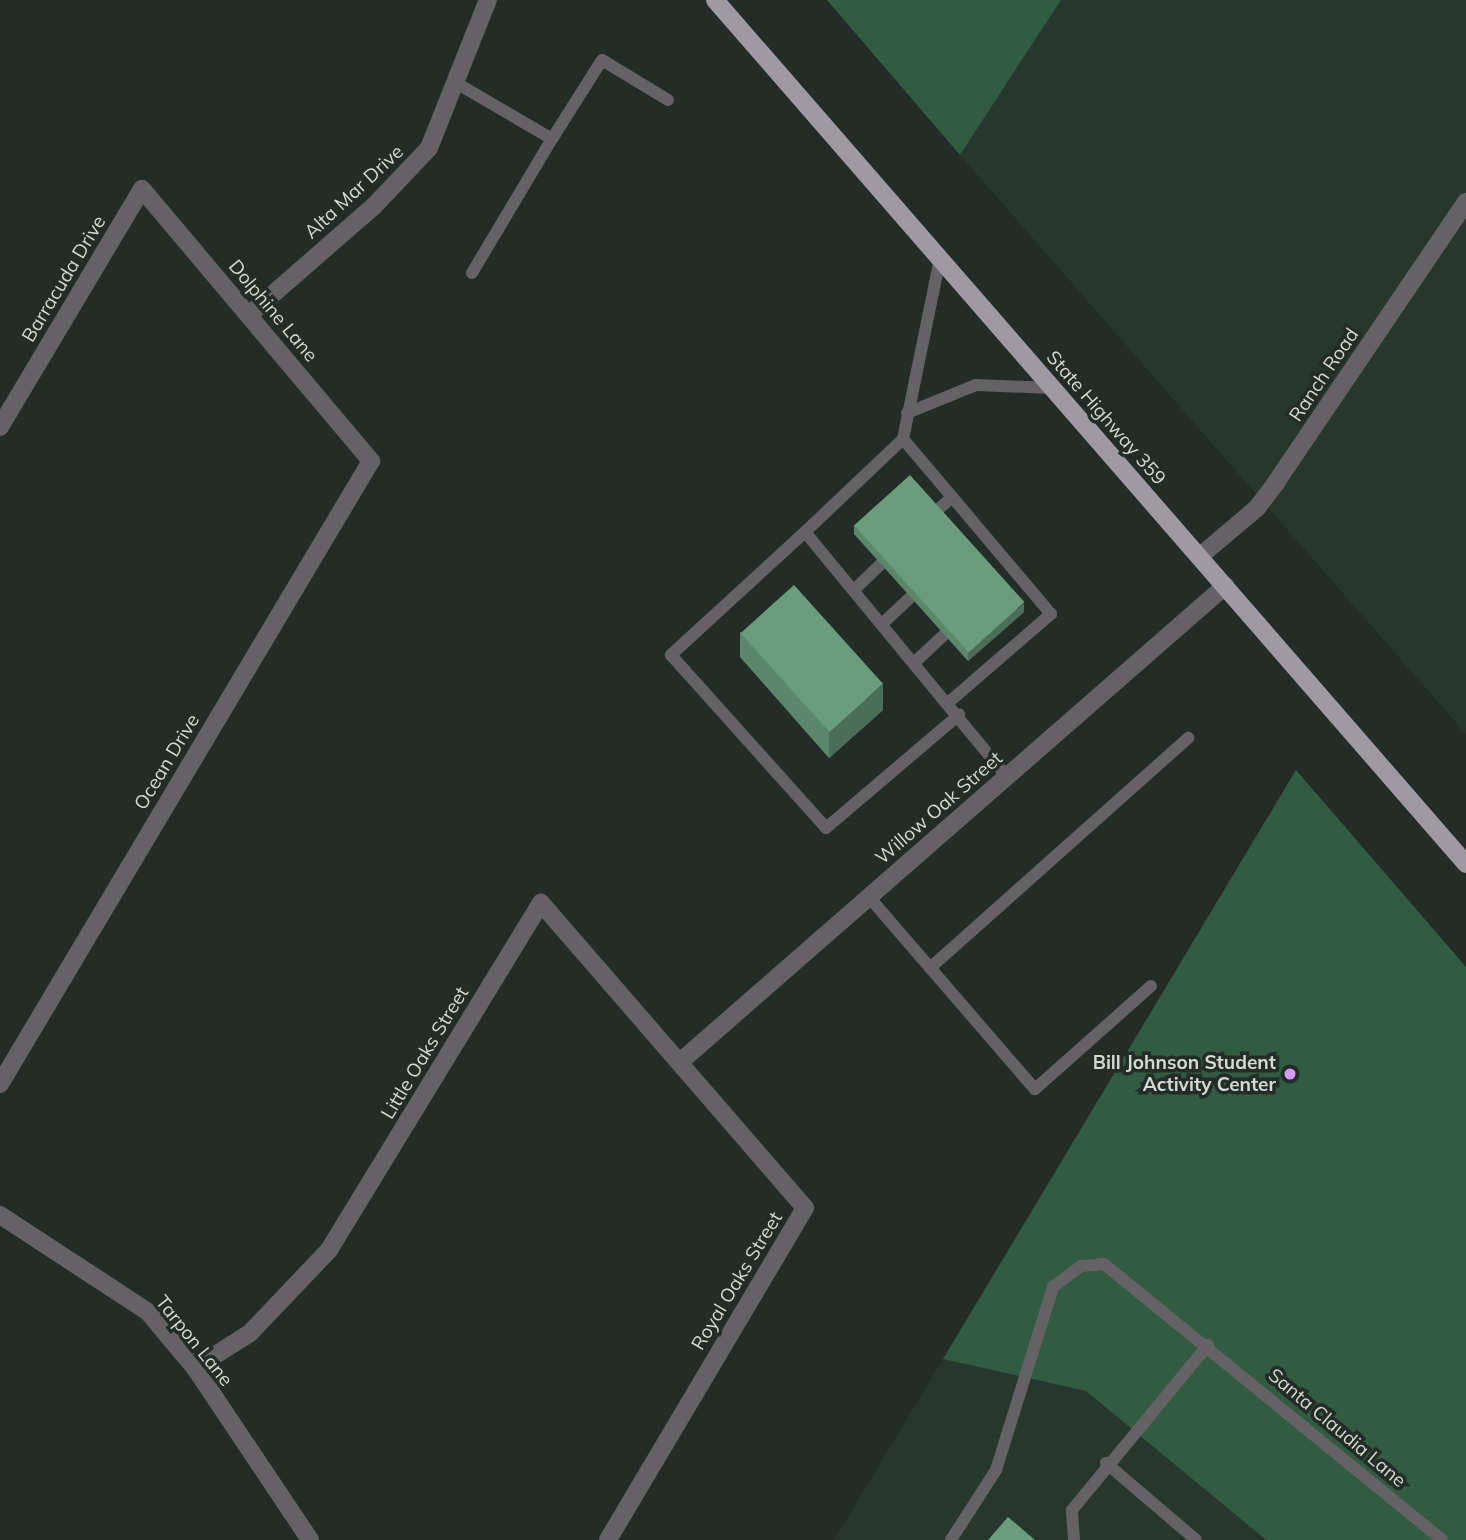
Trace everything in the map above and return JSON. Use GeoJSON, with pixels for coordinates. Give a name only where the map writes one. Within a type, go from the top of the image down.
{"type":"FeatureCollection","features":[{"type":"Feature","properties":{"kind":"main road","name":"State Highway 359"},"geometry":{"type":"LineString","coordinates":[[715,0],[1466,864]]}},
{"type":"Feature","properties":{"kind":"street","name":"Alta Mar Drive"},"geometry":{"type":"LineString","coordinates":[[249,315],[406,175],[429,148],[458,85],[488,0]]}},
{"type":"Feature","properties":{"kind":"street","name":"Dolphine Lane"},"geometry":{"type":"LineString","coordinates":[[142,189],[371,461]]}},
{"type":"Feature","properties":{"kind":"street","name":"Barracuda Drive"},"geometry":{"type":"LineString","coordinates":[[0,427],[142,189]]}},
{"type":"Feature","properties":{"kind":"street","name":"Ranch Road"},"geometry":{"type":"LineString","coordinates":[[1199,557],[1277,481],[1466,202]]}},
{"type":"Feature","properties":{"kind":"street","name":"Ocean Drive"},"geometry":{"type":"LineString","coordinates":[[0,1084],[371,461]]}},
{"type":"Feature","properties":{"kind":"street","name":"Willow Oak Street"},"geometry":{"type":"LineString","coordinates":[[680,1062],[1225,586]]}},
{"type":"Feature","properties":{"kind":"street","name":"Little Oaks Street"},"geometry":{"type":"LineString","coordinates":[[195,1368],[250,1333],[329,1250],[541,903],[680,1062]]}},
{"type":"Feature","properties":{"kind":"street","name":"Royal Oaks Street"},"geometry":{"type":"LineString","coordinates":[[608,1540],[805,1208],[680,1062]]}},
{"type":"Feature","properties":{"kind":"street","name":"Tarpon Lane"},"geometry":{"type":"LineString","coordinates":[[0,1215],[148,1312],[195,1368],[310,1540]]}},
{"type":"Feature","properties":{"kind":"lane"},"geometry":{"type":"LineString","coordinates":[[472,273],[602,60],[668,100]]}},
{"type":"Feature","properties":{"kind":"lane"},"geometry":{"type":"LineString","coordinates":[[458,85],[552,139]]}},
{"type":"Feature","properties":{"kind":"lane"},"geometry":{"type":"LineString","coordinates":[[940,258],[903,439],[671,655],[827,828],[959,715]]}},
{"type":"Feature","properties":{"kind":"lane"},"geometry":{"type":"LineString","coordinates":[[907,413],[976,385],[1052,388]]}},
{"type":"Feature","properties":{"kind":"lane"},"geometry":{"type":"LineString","coordinates":[[903,439],[1051,614],[949,702]]}},
{"type":"Feature","properties":{"kind":"lane"},"geometry":{"type":"LineString","coordinates":[[935,512],[952,496]]}},
{"type":"Feature","properties":{"kind":"lane"},"geometry":{"type":"LineString","coordinates":[[966,547],[982,532]]}},
{"type":"Feature","properties":{"kind":"lane"},"geometry":{"type":"LineString","coordinates":[[805,533],[949,702],[1007,776]]}},
{"type":"Feature","properties":{"kind":"lane"},"geometry":{"type":"LineString","coordinates":[[854,590],[881,564]]}},
{"type":"Feature","properties":{"kind":"lane"},"geometry":{"type":"LineString","coordinates":[[999,584],[1014,571]]}},
{"type":"Feature","properties":{"kind":"lane"},"geometry":{"type":"LineString","coordinates":[[882,624],[911,597]]}},
{"type":"Feature","properties":{"kind":"lane"},"geometry":{"type":"LineString","coordinates":[[915,662],[944,635]]}},
{"type":"Feature","properties":{"kind":"lane"},"geometry":{"type":"LineString","coordinates":[[930,968],[1188,738]]}},
{"type":"Feature","properties":{"kind":"lane"},"geometry":{"type":"LineString","coordinates":[[869,897],[1035,1089],[1151,986]]}},
{"type":"Feature","properties":{"kind":"lane","name":"Santa Claudia Lane"},"geometry":{"type":"LineString","coordinates":[[951,1540],[996,1470],[1042,1307],[1064,1276],[1104,1264],[1208,1345],[1442,1540]]}},
{"type":"Feature","properties":{"kind":"lane"},"geometry":{"type":"LineString","coordinates":[[1074,1540],[1072,1510],[1106,1463],[1208,1345]]}},
{"type":"Feature","properties":{"kind":"lane"},"geometry":{"type":"LineString","coordinates":[[1106,1463],[1196,1540]]}},
{"type":"Feature","properties":{"kind":"shaded area"},"geometry":{"type":"Polygon","coordinates":[[[1061,0],[1466,0],[1466,734],[960,155],[1061,0]]]}},
{"type":"Feature","properties":{"kind":"shaded area"},"geometry":{"type":"Polygon","coordinates":[[[943,1359],[1086,1391],[1266,1540],[834,1540],[943,1359]]]}},
{"type":"Feature","properties":{"kind":"green space"},"geometry":{"type":"Polygon","coordinates":[[[827,0],[1061,0],[960,155],[827,0]]]}},
{"type":"Feature","properties":{"kind":"green space","name":"Bill Johnson Student Activity Center"},"geometry":{"type":"Polygon","coordinates":[[[1296,770],[1466,967],[1466,1540],[1266,1540],[1086,1391],[943,1359],[1296,770]]]}},
{"type":"Feature","properties":{"kind":"building"},"geometry":{"type":"Polygon","coordinates":[[[910,475],[1024,602],[969,652],[854,525],[910,475]]]}},
{"type":"Feature","properties":{"kind":"building"},"geometry":{"type":"Polygon","coordinates":[[[794,585],[883,684],[829,732],[740,633],[794,585]]]}},
{"type":"Feature","properties":{"kind":"building"},"geometry":{"type":"Polygon","coordinates":[[[1008,1517],[1035,1540],[988,1540],[1008,1517]]]}},
{"type":"Feature","properties":{"kind":"place","name":"Bill Johnson Student Activity Center"},"geometry":{"type":"Point","coordinates":[1290,1074]}}]}
